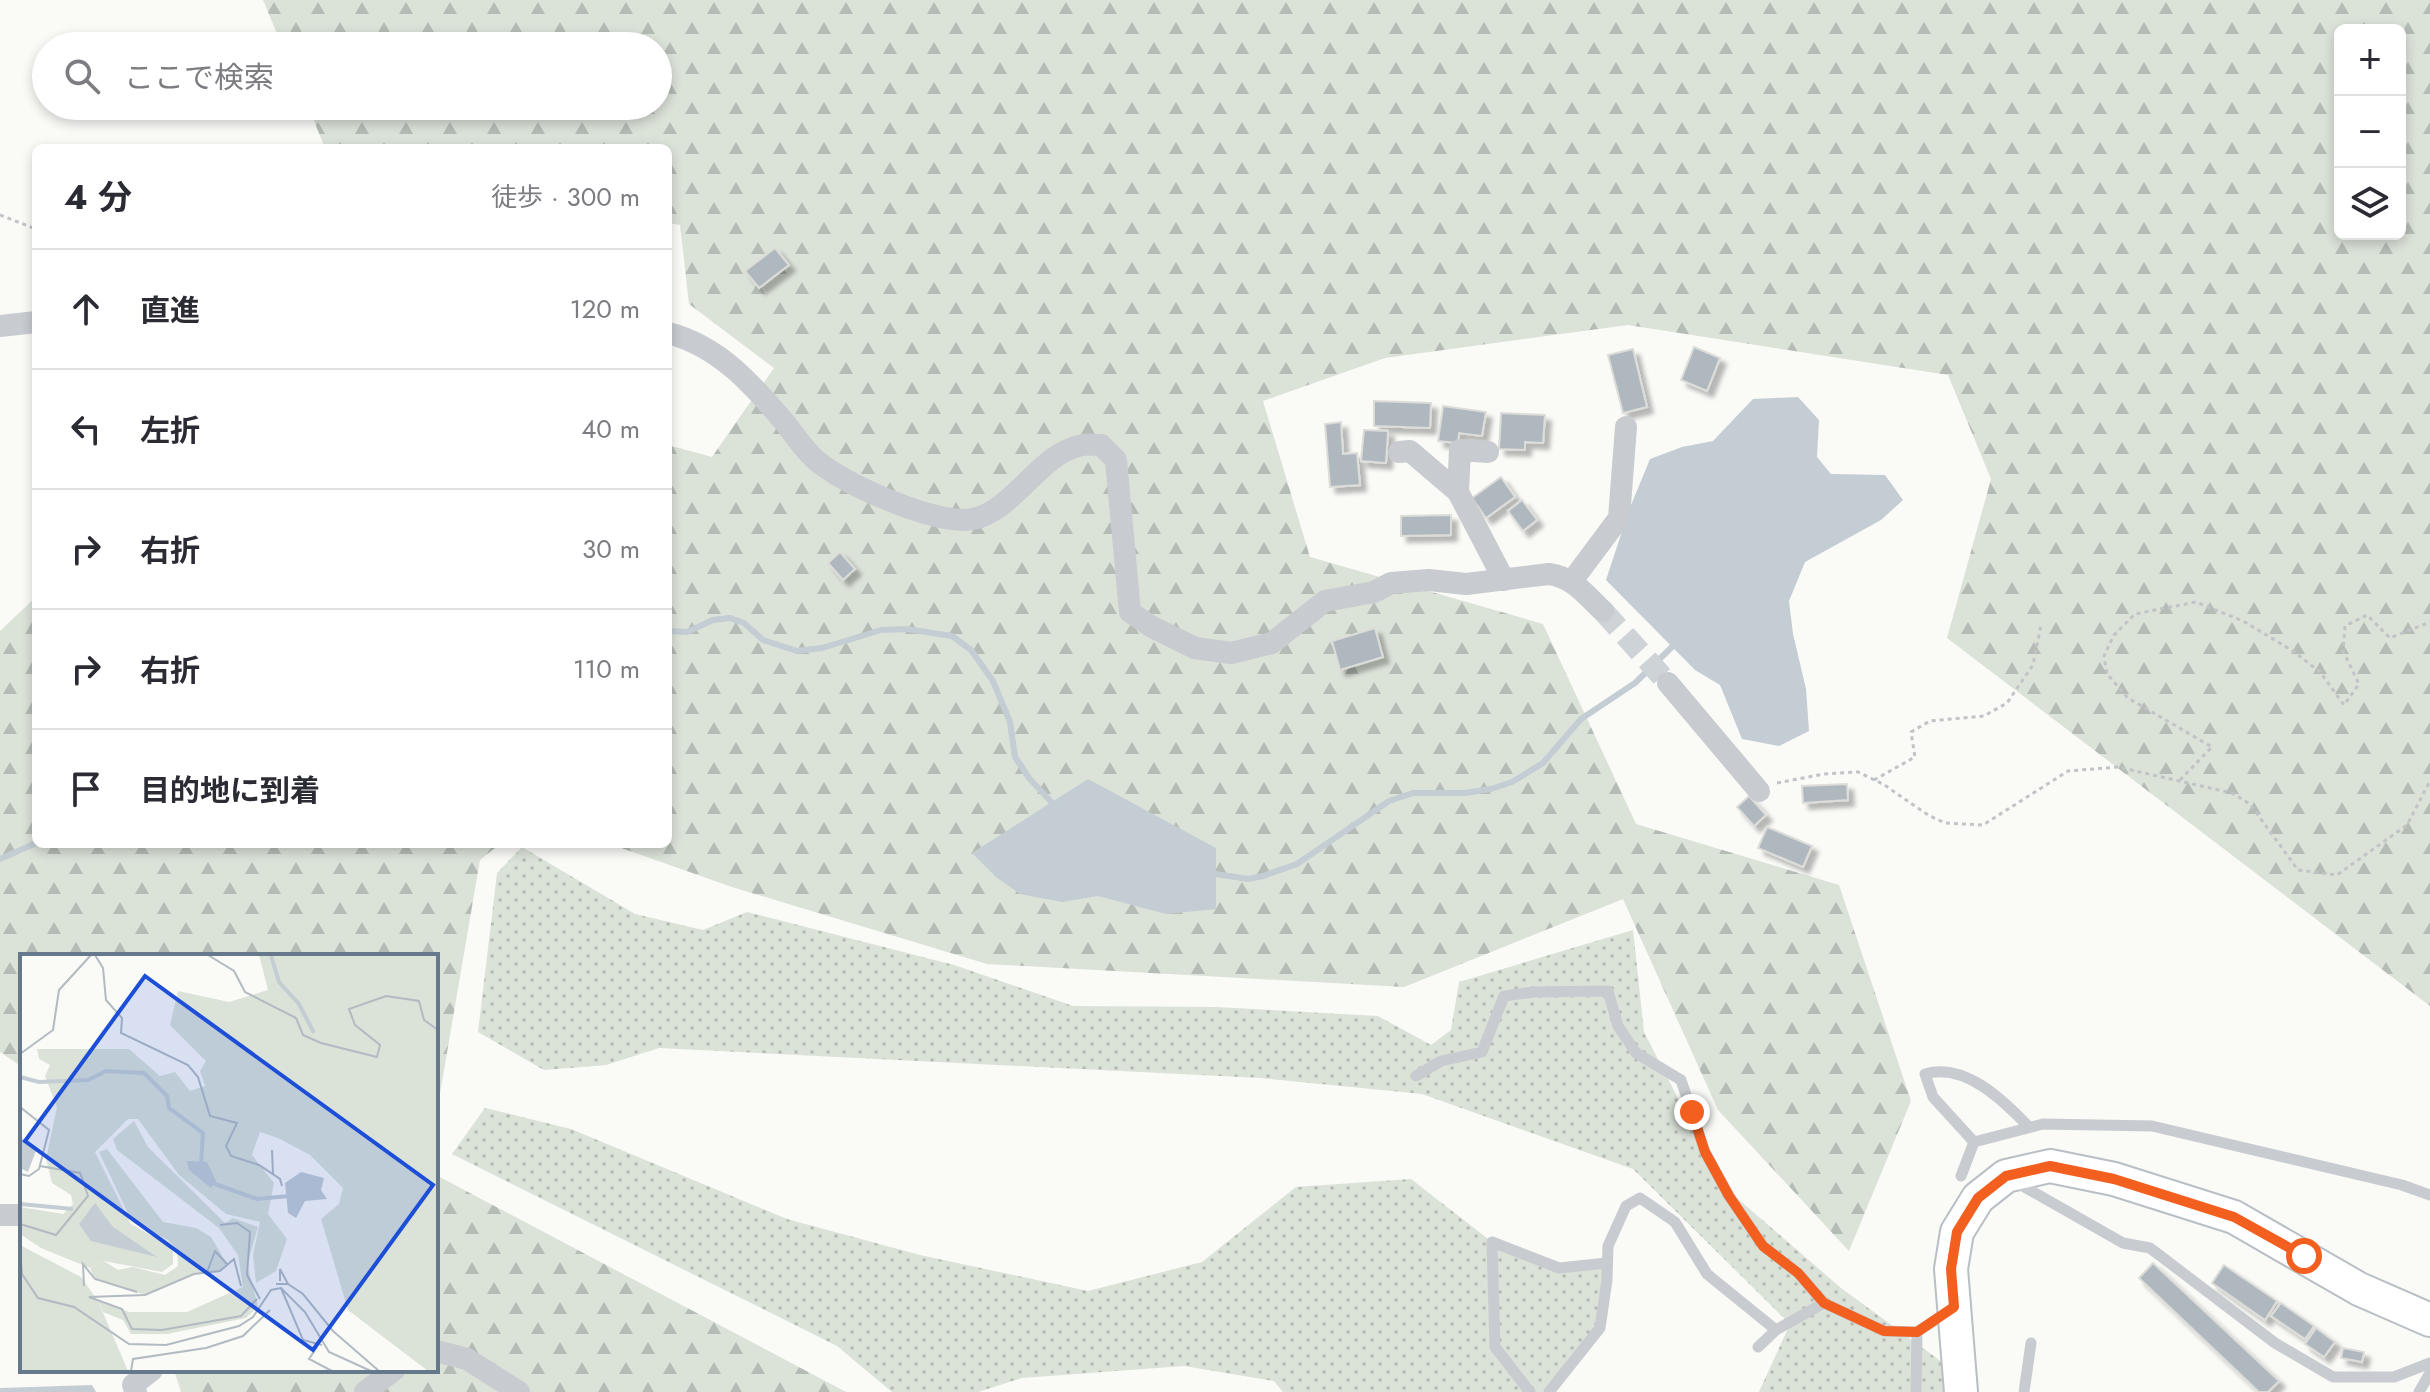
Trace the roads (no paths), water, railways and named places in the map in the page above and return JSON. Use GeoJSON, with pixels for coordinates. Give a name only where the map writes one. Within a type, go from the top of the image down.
{"type":"FeatureCollection","features":[{"type":"Feature","properties":{"kind":"street"},"geometry":{"type":"LineString","coordinates":[[0,326],[32,322]]}},
{"type":"Feature","properties":{"kind":"street"},"geometry":{"type":"LineString","coordinates":[[672,334],[697,342],[732,366],[759,391],[815,460],[853,485],[924,512],[962,520],[985,517],[1062,453],[1081,445],[1101,445],[1116,460],[1130,612],[1152,627],[1195,648],[1231,653],[1272,643],[1325,601],[1374,592],[1391,583],[1429,580],[1466,584],[1549,574],[1572,581],[1603,611]]}},
{"type":"Feature","properties":{"kind":"street"},"geometry":{"type":"LineString","coordinates":[[1572,581],[1619,518],[1626,427]]}},
{"type":"Feature","properties":{"kind":"street"},"geometry":{"type":"LineString","coordinates":[[1458,492],[1460,450],[1488,452]]}},
{"type":"Feature","properties":{"kind":"street"},"geometry":{"type":"LineString","coordinates":[[1399,452],[1410,451],[1458,492],[1504,580]]}},
{"type":"Feature","properties":{"kind":"street"},"geometry":{"type":"LineString","coordinates":[[1668,683],[1759,791]]}},
{"type":"Feature","properties":{"kind":"street"},"geometry":{"type":"LineString","coordinates":[[1961,1392],[1951,1269],[1957,1232],[1978,1198],[2006,1176],[2050,1166],[2114,1179],[2234,1217],[2359,1289],[2430,1320]]}},
{"type":"Feature","properties":{"kind":"street"},"geometry":{"type":"LineString","coordinates":[[438,1352],[467,1359],[519,1392]]}},
{"type":"Feature","properties":{"kind":"street"},"geometry":{"type":"LineString","coordinates":[[136,1392],[133,1385],[149,1372]]}},
{"type":"Feature","properties":{"kind":"street"},"geometry":{"type":"LineString","coordinates":[[365,1392],[391,1372]]}},
{"type":"Feature","properties":{"kind":"lane"},"geometry":{"type":"LineString","coordinates":[[1416,1076],[1441,1061],[1482,1052],[1504,996],[1534,992],[1608,991],[1618,1026],[1636,1053],[1681,1080],[1705,1152],[1729,1196],[1763,1246],[1798,1273],[1824,1303],[1884,1331],[1917,1332],[1954,1307]]}},
{"type":"Feature","properties":{"kind":"lane"},"geometry":{"type":"LineString","coordinates":[[1974,1142],[1933,1097],[1925,1074],[1939,1070],[1958,1075],[2001,1097],[2029,1127]]}},
{"type":"Feature","properties":{"kind":"lane"},"geometry":{"type":"LineString","coordinates":[[1974,1142],[2043,1124],[2152,1126],[2402,1185],[2430,1195]]}},
{"type":"Feature","properties":{"kind":"lane"},"geometry":{"type":"LineString","coordinates":[[1961,1176],[1974,1142]]}},
{"type":"Feature","properties":{"kind":"lane"},"geometry":{"type":"LineString","coordinates":[[2006,1176],[2123,1243],[2150,1248],[2275,1343],[2333,1377],[2394,1377],[2430,1363]]}},
{"type":"Feature","properties":{"kind":"lane"},"geometry":{"type":"LineString","coordinates":[[1549,1392],[1600,1328],[1608,1246],[1626,1206],[1640,1198],[1675,1222],[1707,1274],[1776,1330]]}},
{"type":"Feature","properties":{"kind":"lane"},"geometry":{"type":"LineString","coordinates":[[1530,1392],[1495,1347],[1492,1242],[1559,1268],[1607,1263]]}},
{"type":"Feature","properties":{"kind":"lane"},"geometry":{"type":"LineString","coordinates":[[1758,1347],[1776,1330],[1824,1303]]}},
{"type":"Feature","properties":{"kind":"lane"},"geometry":{"type":"LineString","coordinates":[[1916,1392],[1917,1332]]}},
{"type":"Feature","properties":{"kind":"lane"},"geometry":{"type":"LineString","coordinates":[[2024,1392],[2031,1343]]}},
{"type":"Feature","properties":{"kind":"lane"},"geometry":{"type":"LineString","coordinates":[[2419,1392],[2430,1373]]}},
{"type":"Feature","properties":{"kind":"waterway"},"geometry":{"type":"LineString","coordinates":[[672,631],[687,632],[713,620],[730,618],[744,623],[763,640],[797,651],[822,648],[881,630],[907,629],[952,636],[971,650],[993,681],[1010,722],[1015,757],[1029,778],[1056,807]]}},
{"type":"Feature","properties":{"kind":"waterway"},"geometry":{"type":"LineString","coordinates":[[1209,873],[1248,879],[1263,876],[1297,864],[1389,801],[1413,793],[1465,793],[1512,782],[1543,763],[1581,719],[1635,683],[1676,643]]}},
{"type":"Feature","properties":{"kind":"waterway"},"geometry":{"type":"LineString","coordinates":[[0,859],[32,845]]}},
{"type":"Feature","properties":{"kind":"tunnel"},"geometry":{"type":"LineString","coordinates":[[1603,611],[1668,683]]}}]}
